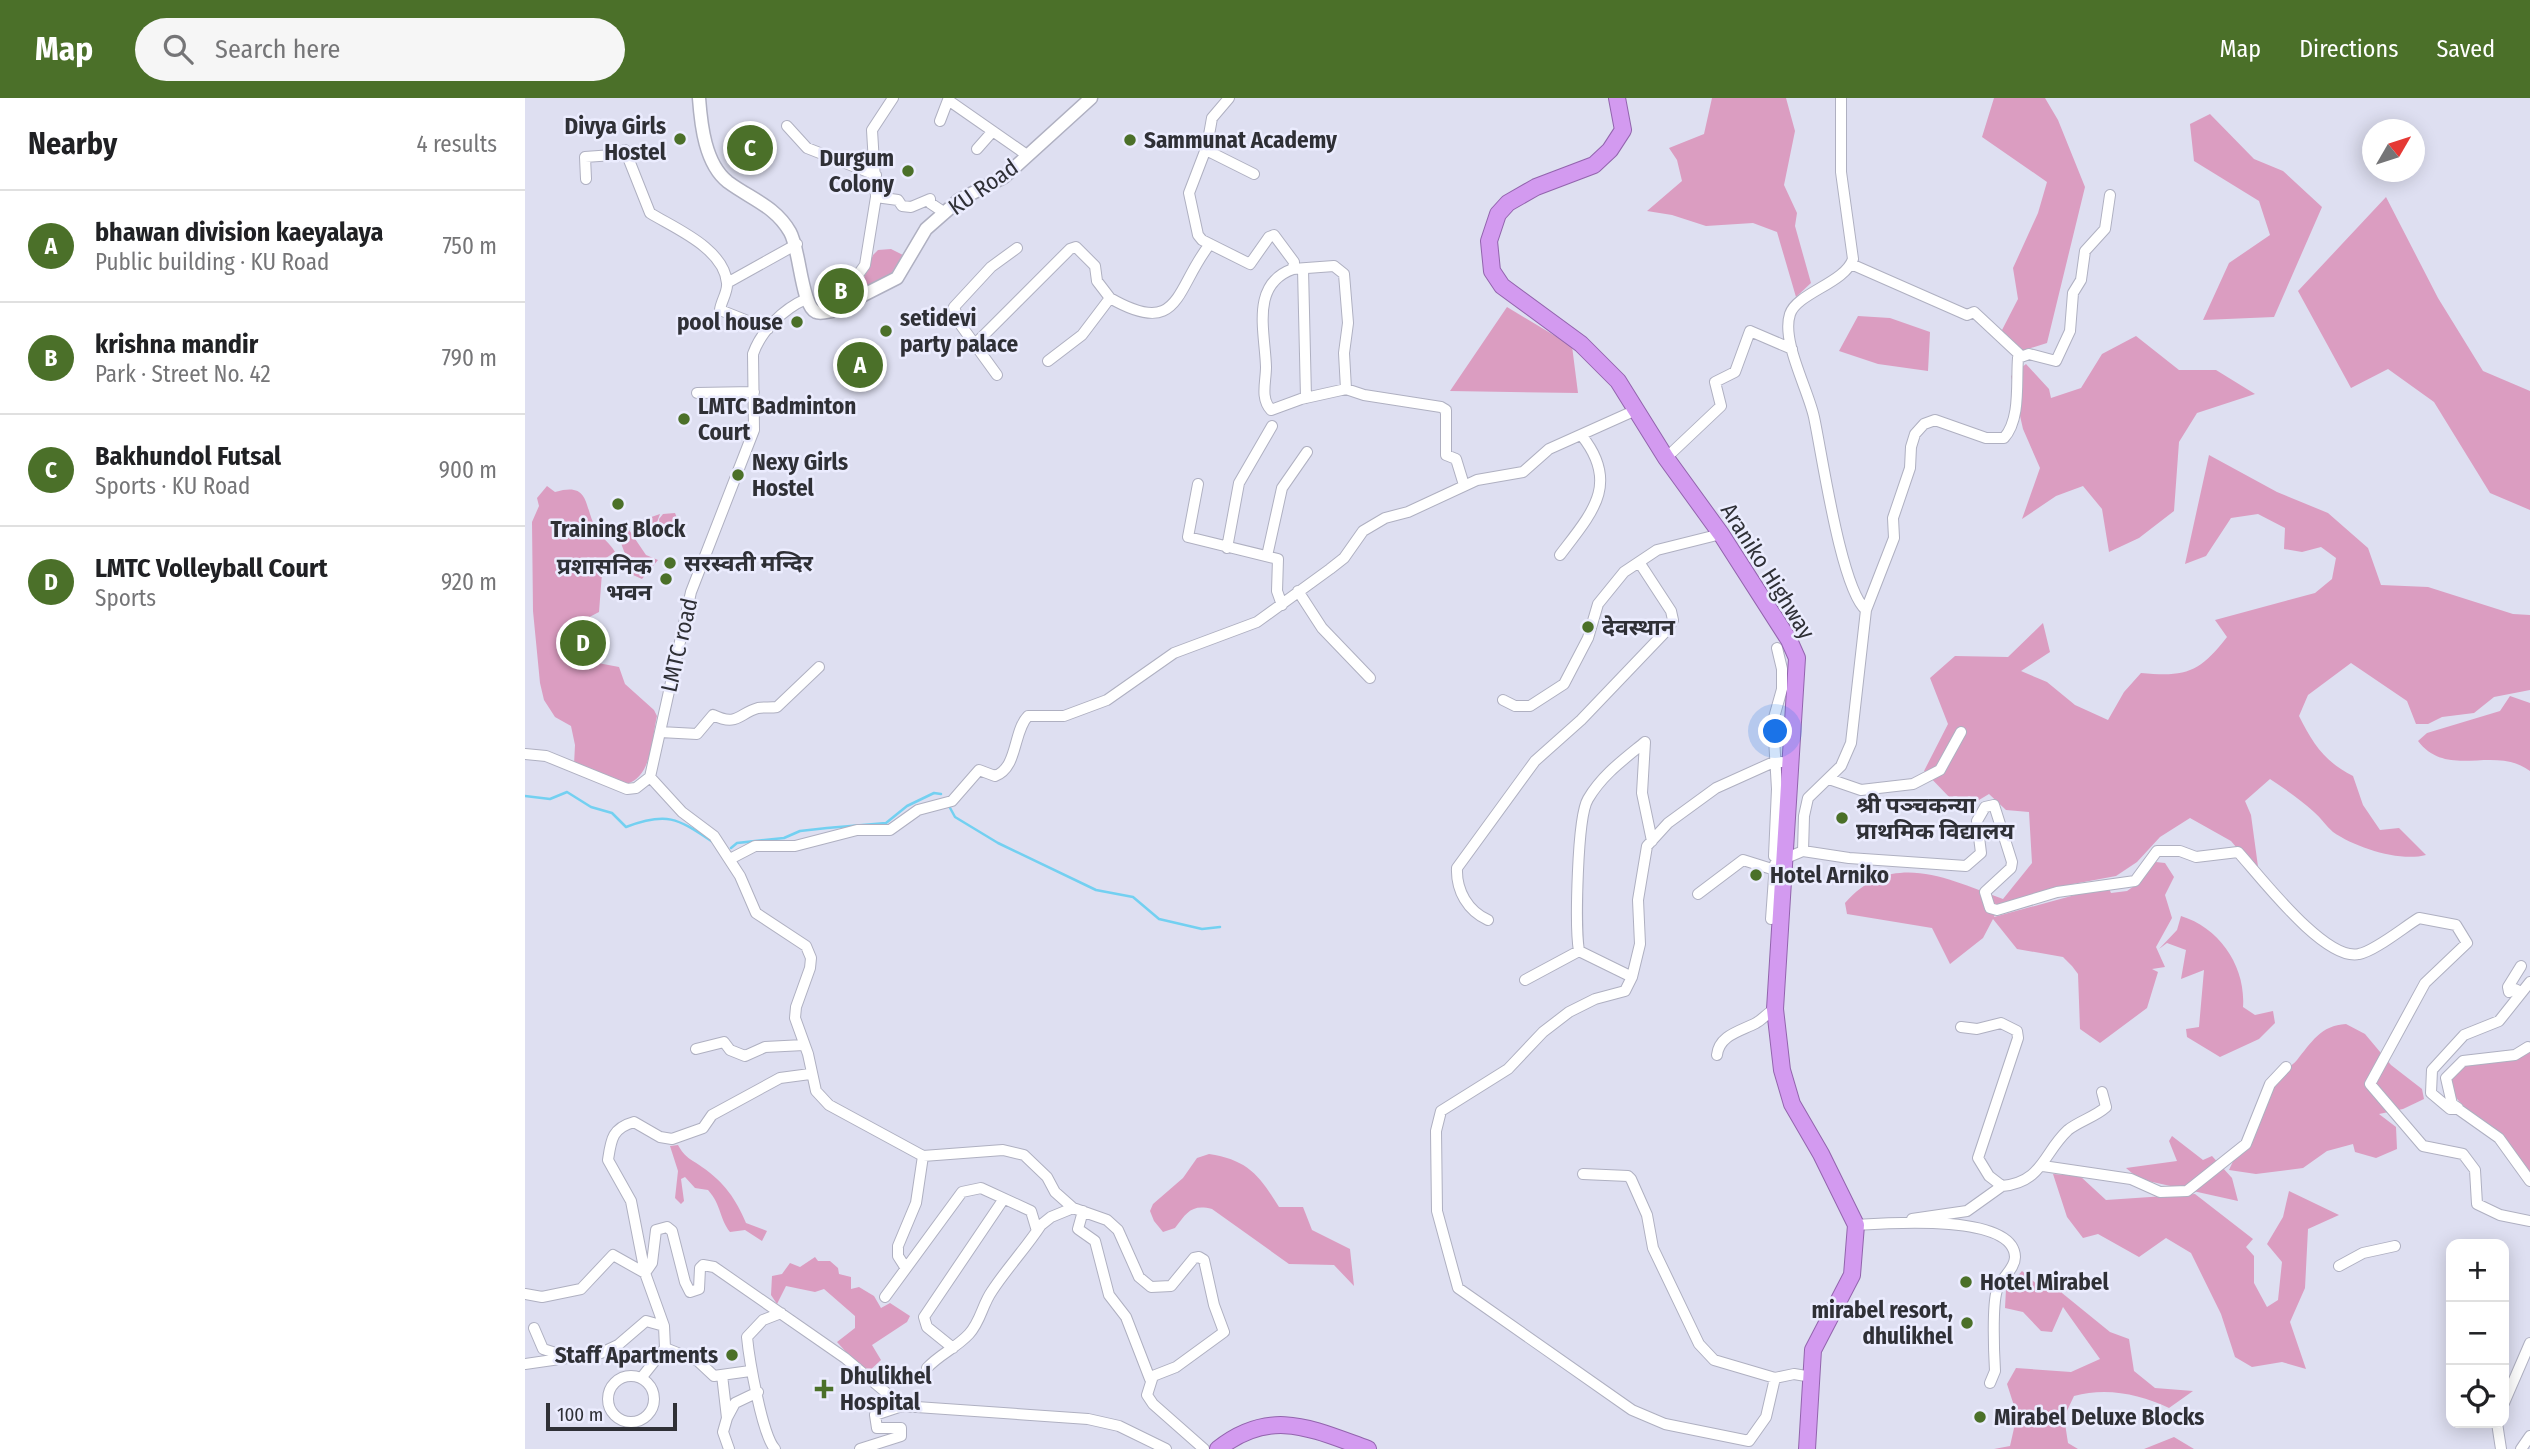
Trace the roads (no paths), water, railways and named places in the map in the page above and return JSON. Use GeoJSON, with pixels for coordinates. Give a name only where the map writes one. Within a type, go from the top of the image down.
{"type":"FeatureCollection","features":[{"type":"Feature","properties":{"kind":"highway","name":"Araniko Highway"},"geometry":{"type":"LineString","coordinates":[[1617,98],[1623,130],[1611,150],[1587,169],[1536,187],[1508,203],[1493,226],[1489,257],[1492,271],[1502,286],[1581,344],[1618,381],[1666,458],[1721,534],[1789,640],[1797,658],[1784,763],[1778,862],[1775,1009],[1782,1070],[1792,1104],[1821,1154],[1856,1225]]}},
{"type":"Feature","properties":{"kind":"highway"},"geometry":{"type":"LineString","coordinates":[[1807,1449],[1813,1350],[1852,1275],[1856,1225]]}},
{"type":"Feature","properties":{"kind":"highway"},"geometry":{"type":"LineString","coordinates":[[1218,1449],[1239,1434],[1274,1424],[1299,1425],[1369,1449]]}},
{"type":"Feature","properties":{"kind":"street"},"geometry":{"type":"LineString","coordinates":[[699,98],[705,141],[718,170],[729,183],[779,215],[797,244],[806,299]]}},
{"type":"Feature","properties":{"kind":"street"},"geometry":{"type":"LineString","coordinates":[[848,303],[851,286],[865,265],[876,197],[872,130],[893,98]]}},
{"type":"Feature","properties":{"kind":"street","name":"KU Road"},"geometry":{"type":"LineString","coordinates":[[806,299],[812,308],[820,312],[848,303],[897,278],[926,229],[959,200],[1004,177],[1091,98]]}},
{"type":"Feature","properties":{"kind":"street"},"geometry":{"type":"LineString","coordinates":[[1229,98],[1212,118],[1206,150],[1189,193],[1198,235],[1250,264],[1269,237],[1274,235],[1294,262],[1298,269],[1306,398]]}},
{"type":"Feature","properties":{"kind":"street"},"geometry":{"type":"LineString","coordinates":[[1842,98],[1841,172],[1851,239],[1851,264]]}},
{"type":"Feature","properties":{"kind":"street"},"geometry":{"type":"LineString","coordinates":[[940,121],[948,100],[1027,155]]}},
{"type":"Feature","properties":{"kind":"street"},"geometry":{"type":"LineString","coordinates":[[787,126],[807,148],[876,175]]}},
{"type":"Feature","properties":{"kind":"street"},"geometry":{"type":"LineString","coordinates":[[977,149],[992,132]]}},
{"type":"Feature","properties":{"kind":"street"},"geometry":{"type":"LineString","coordinates":[[586,179],[585,157],[613,155],[625,150],[650,213],[672,223],[710,251],[720,263],[727,283],[720,310],[768,329]]}},
{"type":"Feature","properties":{"kind":"street"},"geometry":{"type":"LineString","coordinates":[[1206,150],[1254,174]]}},
{"type":"Feature","properties":{"kind":"street"},"geometry":{"type":"LineString","coordinates":[[2018,358],[2029,354],[2056,361],[2070,331],[2073,293],[2081,280],[2085,251],[2105,229],[2110,195]]}},
{"type":"Feature","properties":{"kind":"street"},"geometry":{"type":"LineString","coordinates":[[876,197],[898,200],[902,206],[911,207],[930,200],[930,204],[945,213]]}},
{"type":"Feature","properties":{"kind":"street"},"geometry":{"type":"LineString","coordinates":[[727,283],[797,244]]}},
{"type":"Feature","properties":{"kind":"street"},"geometry":{"type":"LineString","coordinates":[[975,344],[1070,249],[1076,247],[1095,266],[1097,281],[1110,298],[1135,312],[1167,310],[1186,285],[1194,264],[1210,244]]}},
{"type":"Feature","properties":{"kind":"street"},"geometry":{"type":"LineString","coordinates":[[997,374],[975,344],[954,307],[991,267],[1017,247]]}},
{"type":"Feature","properties":{"kind":"street"},"geometry":{"type":"LineString","coordinates":[[1851,264],[1793,308],[1789,320],[1792,349],[1814,415],[1823,472],[1847,573],[1854,597],[1866,610]]}},
{"type":"Feature","properties":{"kind":"street"},"geometry":{"type":"LineString","coordinates":[[1803,851],[1804,816],[1808,798],[1841,766],[1851,743],[1866,610],[1894,538],[1893,518],[1910,468],[1915,434],[1924,424],[1934,420],[1986,438],[2004,438],[2013,422],[2019,354],[1974,312],[1967,315],[1851,264]]}},
{"type":"Feature","properties":{"kind":"street"},"geometry":{"type":"LineString","coordinates":[[1346,388],[1347,280],[1333,266],[1298,269],[1279,275],[1266,297],[1262,316],[1266,371],[1263,387],[1271,410],[1346,388],[1364,395],[1427,403],[1446,410],[1446,455],[1456,459],[1464,485]]}},
{"type":"Feature","properties":{"kind":"street"},"geometry":{"type":"LineString","coordinates":[[1048,361],[1082,335],[1110,298]]}},
{"type":"Feature","properties":{"kind":"street","name":"LMTC road"},"geometry":{"type":"LineString","coordinates":[[650,777],[684,618],[698,566],[754,430],[753,354],[768,329],[806,299]]}},
{"type":"Feature","properties":{"kind":"street"},"geometry":{"type":"LineString","coordinates":[[1666,458],[1721,406],[1715,382],[1735,372],[1750,331],[1792,349]]}},
{"type":"Feature","properties":{"kind":"street"},"geometry":{"type":"LineString","coordinates":[[697,393],[754,392]]}},
{"type":"Feature","properties":{"kind":"street"},"geometry":{"type":"LineString","coordinates":[[729,858],[755,846],[796,846],[856,830],[890,830],[918,810],[952,801],[979,770],[1000,774],[1006,768],[1020,729],[1028,716],[1064,716],[1107,700],[1174,653],[1257,622],[1344,558],[1363,531],[1464,485],[1493,476],[1523,472],[1549,449],[1636,410]]}},
{"type":"Feature","properties":{"kind":"street"},"geometry":{"type":"LineString","coordinates":[[1227,548],[1240,483],[1272,426]]}},
{"type":"Feature","properties":{"kind":"street"},"geometry":{"type":"LineString","coordinates":[[1560,555],[1578,532],[1601,488],[1602,470],[1597,457],[1582,436]]}},
{"type":"Feature","properties":{"kind":"street"},"geometry":{"type":"LineString","coordinates":[[1267,556],[1282,488],[1307,452]]}},
{"type":"Feature","properties":{"kind":"street"},"geometry":{"type":"LineString","coordinates":[[1198,484],[1188,537],[1267,556],[1279,562],[1277,591],[1282,605]]}},
{"type":"Feature","properties":{"kind":"street"},"geometry":{"type":"LineString","coordinates":[[1503,700],[1515,706],[1530,706],[1564,684],[1588,638],[1598,604],[1624,572],[1657,550],[1721,534]]}},
{"type":"Feature","properties":{"kind":"street"},"geometry":{"type":"LineString","coordinates":[[1488,920],[1476,915],[1469,906],[1457,881],[1457,868],[1535,761],[1581,720],[1668,629],[1673,620],[1671,611],[1639,562]]}},
{"type":"Feature","properties":{"kind":"street"},"geometry":{"type":"LineString","coordinates":[[1299,591],[1322,628],[1370,678]]}},
{"type":"Feature","properties":{"kind":"street"},"geometry":{"type":"LineString","coordinates":[[1775,1378],[1766,1417],[1749,1441],[1665,1424],[1632,1410],[1458,1288],[1437,1211],[1436,1131],[1441,1111],[1508,1069],[1543,1032],[1569,1012],[1595,999],[1625,991],[1632,977],[1640,944],[1638,900],[1647,846],[1668,823],[1716,788],[1784,763],[1773,721],[1782,689],[1782,669],[1777,648]]}},
{"type":"Feature","properties":{"kind":"street"},"geometry":{"type":"LineString","coordinates":[[660,732],[697,734],[713,715],[725,720],[740,719],[757,708],[777,707],[819,667]]}},
{"type":"Feature","properties":{"kind":"street"},"geometry":{"type":"LineString","coordinates":[[1829,779],[1861,790],[1913,784],[1940,770],[1961,732]]}},
{"type":"Feature","properties":{"kind":"street"},"geometry":{"type":"LineString","coordinates":[[1579,951],[1577,903],[1585,803],[1604,775],[1645,742],[1642,793],[1652,841]]}},
{"type":"Feature","properties":{"kind":"street"},"geometry":{"type":"LineString","coordinates":[[525,754],[547,756],[627,789],[644,783],[650,777],[682,812],[708,830],[729,858],[756,913],[764,921],[792,934],[806,946],[811,958],[796,1007],[798,1031],[816,1091],[829,1105],[923,1156],[1003,1150],[1024,1155],[1047,1177],[1055,1192],[1078,1210],[1107,1220],[1118,1230],[1139,1277],[1151,1287],[1164,1289],[1176,1283],[1194,1258],[1199,1256],[1206,1267],[1214,1305],[1224,1332],[1176,1367],[1150,1379]]}},
{"type":"Feature","properties":{"kind":"street"},"geometry":{"type":"LineString","coordinates":[[1698,894],[1743,860],[1778,862],[1803,851],[1849,858],[1966,866],[1981,853],[1977,821],[1985,807],[1994,805],[2012,862],[2011,868],[1985,892],[1990,908],[1997,910],[2057,892],[2135,881],[2157,851],[2180,851],[2196,858],[2238,852],[2305,926],[2341,953],[2359,954],[2419,918],[2456,925],[2467,943],[2425,983],[2370,1084],[2423,1146],[2463,1154],[2475,1170],[2477,1204],[2500,1215],[2530,1221]]}},
{"type":"Feature","properties":{"kind":"street"},"geometry":{"type":"LineString","coordinates":[[1771,919],[1778,862]]}},
{"type":"Feature","properties":{"kind":"street"},"geometry":{"type":"LineString","coordinates":[[1579,951],[1632,977]]}},
{"type":"Feature","properties":{"kind":"street"},"geometry":{"type":"LineString","coordinates":[[1524,980],[1579,951]]}},
{"type":"Feature","properties":{"kind":"street"},"geometry":{"type":"LineString","coordinates":[[2521,966],[2508,987],[2509,992],[2515,989],[2521,992]]}},
{"type":"Feature","properties":{"kind":"street"},"geometry":{"type":"LineString","coordinates":[[2458,1109],[2450,1109],[2431,1093],[2432,1070],[2464,1035],[2499,1021],[2530,982]]}},
{"type":"Feature","properties":{"kind":"street"},"geometry":{"type":"LineString","coordinates":[[1717,1055],[1718,1047],[1728,1036],[1759,1021],[1775,1009]]}},
{"type":"Feature","properties":{"kind":"street"},"geometry":{"type":"LineString","coordinates":[[1961,1027],[1977,1029],[2001,1023],[2017,1031],[2018,1038],[1978,1158],[1989,1176],[2002,1186]]}},
{"type":"Feature","properties":{"kind":"street"},"geometry":{"type":"LineString","coordinates":[[696,1049],[724,1042],[730,1050],[745,1056],[765,1047],[804,1045]]}},
{"type":"Feature","properties":{"kind":"street"},"geometry":{"type":"LineString","coordinates":[[2528,1047],[2515,1055],[2463,1061],[2446,1078],[2452,1104],[2500,1138],[2530,1181]]}},
{"type":"Feature","properties":{"kind":"street"},"geometry":{"type":"LineString","coordinates":[[2043,1166],[2131,1179],[2160,1192],[2187,1191],[2246,1144],[2270,1084],[2286,1067]]}},
{"type":"Feature","properties":{"kind":"street"},"geometry":{"type":"LineString","coordinates":[[642,1377],[665,1348],[664,1326],[645,1273],[631,1201],[608,1160],[611,1139],[622,1125],[634,1122],[660,1137],[672,1139],[703,1128],[712,1115],[780,1078],[810,1074]]}},
{"type":"Feature","properties":{"kind":"street"},"geometry":{"type":"LineString","coordinates":[[1856,1225],[1967,1211],[2002,1186],[2018,1185],[2043,1166],[2068,1130],[2106,1107],[2102,1092]]}},
{"type":"Feature","properties":{"kind":"street"},"geometry":{"type":"LineString","coordinates":[[905,1267],[898,1256],[898,1246],[916,1203],[923,1156]]}},
{"type":"Feature","properties":{"kind":"street"},"geometry":{"type":"LineString","coordinates":[[1583,1174],[1628,1175],[1631,1179],[1647,1215],[1653,1248],[1699,1344],[1714,1360],[1775,1378],[1794,1374],[1812,1377]]}},
{"type":"Feature","properties":{"kind":"street"},"geometry":{"type":"LineString","coordinates":[[885,1297],[962,1192],[982,1188],[1031,1211],[1037,1231]]}},
{"type":"Feature","properties":{"kind":"street"},"geometry":{"type":"LineString","coordinates":[[953,1348],[927,1327],[925,1314],[1003,1200]]}},
{"type":"Feature","properties":{"kind":"street"},"geometry":{"type":"LineString","coordinates":[[927,1368],[939,1355],[953,1348],[983,1316],[990,1294],[1037,1231],[1051,1217],[1078,1210]]}},
{"type":"Feature","properties":{"kind":"street"},"geometry":{"type":"LineString","coordinates":[[1078,1210],[1078,1229],[1095,1241],[1109,1295],[1126,1317],[1150,1379],[1147,1395],[1153,1404],[1204,1449]]}},
{"type":"Feature","properties":{"kind":"street"},"geometry":{"type":"LineString","coordinates":[[1901,1221],[1979,1227],[2003,1237],[2013,1248],[2014,1264],[1996,1292],[1995,1371],[1990,1383]]}},
{"type":"Feature","properties":{"kind":"street"},"geometry":{"type":"LineString","coordinates":[[645,1273],[652,1263],[656,1230],[667,1227],[672,1231],[690,1292],[699,1289],[700,1268],[708,1265],[752,1291],[845,1358],[902,1406]]}},
{"type":"Feature","properties":{"kind":"street"},"geometry":{"type":"LineString","coordinates":[[2339,1266],[2363,1253],[2395,1246]]}},
{"type":"Feature","properties":{"kind":"street"},"geometry":{"type":"LineString","coordinates":[[525,1294],[542,1297],[581,1289],[613,1255],[645,1273]]}},
{"type":"Feature","properties":{"kind":"street"},"geometry":{"type":"LineString","coordinates":[[766,1449],[758,1392],[750,1371],[747,1337],[763,1320],[781,1313]]}},
{"type":"Feature","properties":{"kind":"street"},"geometry":{"type":"LineString","coordinates":[[525,1364],[601,1353],[618,1345],[646,1321],[664,1326]]}},
{"type":"Feature","properties":{"kind":"street"},"geometry":{"type":"LineString","coordinates":[[534,1328],[543,1349],[565,1357]]}},
{"type":"Feature","properties":{"kind":"street"},"geometry":{"type":"LineString","coordinates":[[2509,1391],[2530,1343]]}},
{"type":"Feature","properties":{"kind":"street"},"geometry":{"type":"LineString","coordinates":[[665,1348],[698,1361],[715,1376],[750,1371]]}},
{"type":"Feature","properties":{"kind":"street"},"geometry":{"type":"LineString","coordinates":[[722,1375],[727,1418]]}},
{"type":"Feature","properties":{"kind":"street"},"geometry":{"type":"LineString","coordinates":[[624,1376],[642,1377],[653,1392],[652,1410],[637,1422],[619,1419],[608,1405],[610,1387],[624,1376]]}},
{"type":"Feature","properties":{"kind":"street"},"geometry":{"type":"LineString","coordinates":[[729,1449],[723,1432],[727,1418],[735,1403],[758,1392]]}},
{"type":"Feature","properties":{"kind":"street"},"geometry":{"type":"LineString","coordinates":[[860,1449],[901,1436],[901,1428],[877,1428],[875,1415],[902,1406],[1089,1419],[1119,1426],[1166,1449]]}},
{"type":"Feature","properties":{"kind":"street"},"geometry":{"type":"LineString","coordinates":[[2498,1428],[2501,1449]]}},
{"type":"Feature","properties":{"kind":"street"},"geometry":{"type":"LineString","coordinates":[[765,1432],[775,1449]]}},
{"type":"Feature","properties":{"kind":"street"},"geometry":{"type":"LineString","coordinates":[[2522,1449],[2530,1436]]}},
{"type":"Feature","properties":{"kind":"waterway"},"geometry":{"type":"LineString","coordinates":[[525,796],[550,799],[567,792],[591,807],[612,813],[626,827],[652,819],[672,820],[713,842]]}},
{"type":"Feature","properties":{"kind":"waterway"},"geometry":{"type":"LineString","coordinates":[[731,848],[737,843],[784,838],[800,831],[886,823],[907,806],[934,793],[941,794]]}},
{"type":"Feature","properties":{"kind":"waterway"},"geometry":{"type":"LineString","coordinates":[[949,806],[955,817],[998,843],[1096,890],[1133,897],[1159,919],[1202,929],[1220,927]]}},
{"type":"Feature","properties":{"kind":"place","name":"Divya Girls Hostel"},"geometry":{"type":"Point","coordinates":[680,139]}},
{"type":"Feature","properties":{"kind":"place","name":"Sammunat Academy"},"geometry":{"type":"Point","coordinates":[1130,140]}},
{"type":"Feature","properties":{"kind":"place","name":"Bakhundol Futsal"},"geometry":{"type":"Point","coordinates":[750,148]}},
{"type":"Feature","properties":{"kind":"place","name":"Durgum Colony"},"geometry":{"type":"Point","coordinates":[908,171]}},
{"type":"Feature","properties":{"kind":"place","name":"krishna mandir"},"geometry":{"type":"Point","coordinates":[841,291]}},
{"type":"Feature","properties":{"kind":"place","name":"pool house"},"geometry":{"type":"Point","coordinates":[797,322]}},
{"type":"Feature","properties":{"kind":"place","name":"setidevi party palace"},"geometry":{"type":"Point","coordinates":[886,331]}},
{"type":"Feature","properties":{"kind":"place","name":"bhawan division kaeyalaya"},"geometry":{"type":"Point","coordinates":[860,365]}},
{"type":"Feature","properties":{"kind":"place","name":"LMTC Badminton Court"},"geometry":{"type":"Point","coordinates":[684,419]}},
{"type":"Feature","properties":{"kind":"place","name":"Nexy Girls Hostel"},"geometry":{"type":"Point","coordinates":[738,475]}},
{"type":"Feature","properties":{"kind":"place","name":"Training Block"},"geometry":{"type":"Point","coordinates":[618,504]}},
{"type":"Feature","properties":{"kind":"place","name":"सरस्वती मन्दिर"},"geometry":{"type":"Point","coordinates":[670,563]}},
{"type":"Feature","properties":{"kind":"place","name":"प्रशासनिक भवन"},"geometry":{"type":"Point","coordinates":[666,579]}},
{"type":"Feature","properties":{"kind":"place","name":"देवस्थान"},"geometry":{"type":"Point","coordinates":[1588,627]}},
{"type":"Feature","properties":{"kind":"place","name":"LMTC Volleyball Court"},"geometry":{"type":"Point","coordinates":[583,643]}},
{"type":"Feature","properties":{"kind":"place","name":"श्री पञ्चकन्या प्राथमिक विद्यालय"},"geometry":{"type":"Point","coordinates":[1842,818]}},
{"type":"Feature","properties":{"kind":"place","name":"Hotel Arniko"},"geometry":{"type":"Point","coordinates":[1756,875]}},
{"type":"Feature","properties":{"kind":"place","name":"Hotel Mirabel"},"geometry":{"type":"Point","coordinates":[1966,1282]}},
{"type":"Feature","properties":{"kind":"place","name":"mirabel resort, dhulikhel"},"geometry":{"type":"Point","coordinates":[1967,1323]}},
{"type":"Feature","properties":{"kind":"place","name":"Staff Apartments"},"geometry":{"type":"Point","coordinates":[732,1355]}},
{"type":"Feature","properties":{"kind":"place","name":"Dhulikhel Hospital"},"geometry":{"type":"Point","coordinates":[824,1389]}},
{"type":"Feature","properties":{"kind":"place","name":"Mirabel Deluxe Blocks"},"geometry":{"type":"Point","coordinates":[1980,1417]}}]}
